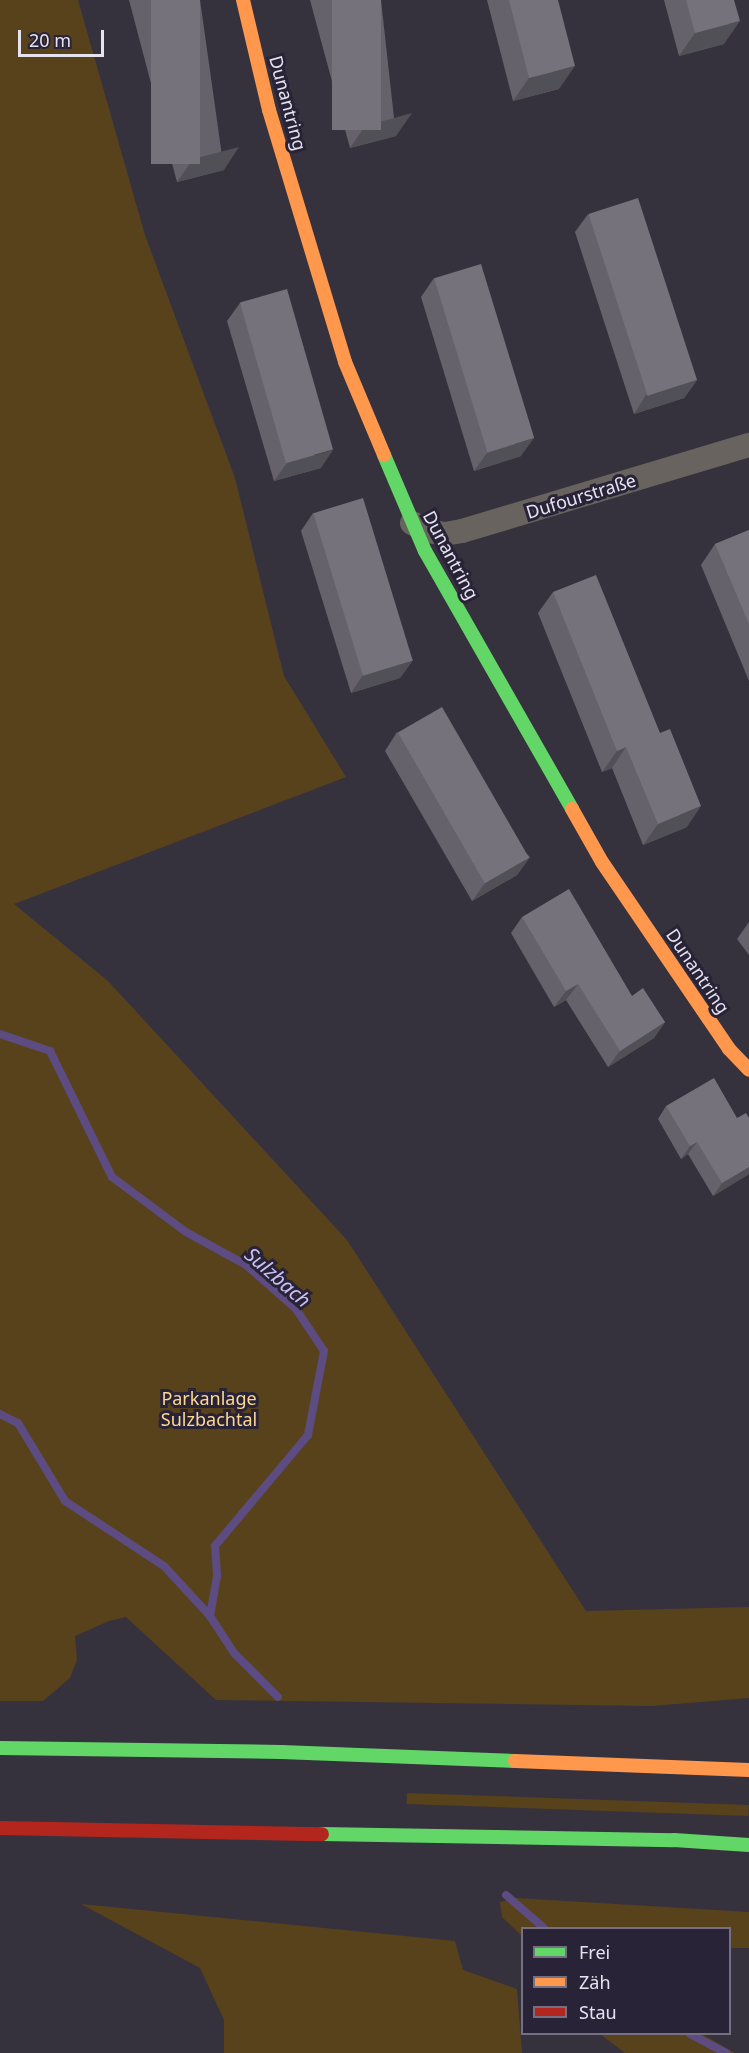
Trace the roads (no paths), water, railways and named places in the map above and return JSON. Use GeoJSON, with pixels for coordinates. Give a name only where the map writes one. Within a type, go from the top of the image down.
{"type":"FeatureCollection","features":[{"type":"Feature","properties":{"kind":"main road","name":"Dunantring"},"geometry":{"type":"LineString","coordinates":[[243,0],[269,110],[345,362],[412,523],[431,561],[602,862],[729,1049],[749,1070]]}},
{"type":"Feature","properties":{"kind":"main road"},"geometry":{"type":"LineString","coordinates":[[0,1748],[281,1752],[749,1770]]}},
{"type":"Feature","properties":{"kind":"main road"},"geometry":{"type":"LineString","coordinates":[[0,1828],[650,1840],[749,1845]]}},
{"type":"Feature","properties":{"kind":"street","name":"Dufourstraße"},"geometry":{"type":"LineString","coordinates":[[412,523],[436,533],[462,531],[749,445]]}},
{"type":"Feature","properties":{"kind":"waterway","name":"Sulzbach"},"geometry":{"type":"LineString","coordinates":[[0,1034],[50,1051],[112,1177],[186,1232],[246,1265],[296,1309],[324,1351],[308,1435],[215,1546],[217,1576],[210,1616],[234,1653],[278,1697]]}},
{"type":"Feature","properties":{"kind":"waterway","name":"Sulzbach"},"geometry":{"type":"LineString","coordinates":[[0,1414],[18,1423],[65,1501],[164,1566],[210,1616]]}},
{"type":"Feature","properties":{"kind":"waterway","name":"Sulzbach"},"geometry":{"type":"LineString","coordinates":[[506,1895],[543,1927]]}},
{"type":"Feature","properties":{"kind":"waterway","name":"Sulzbach"},"geometry":{"type":"LineString","coordinates":[[692,2035],[726,2053]]}},
{"type":"Feature","properties":{"kind":"park label","name":"Parkanlage Sulzbachtal"},"geometry":{"type":"Point","coordinates":[209,1409]}}]}
